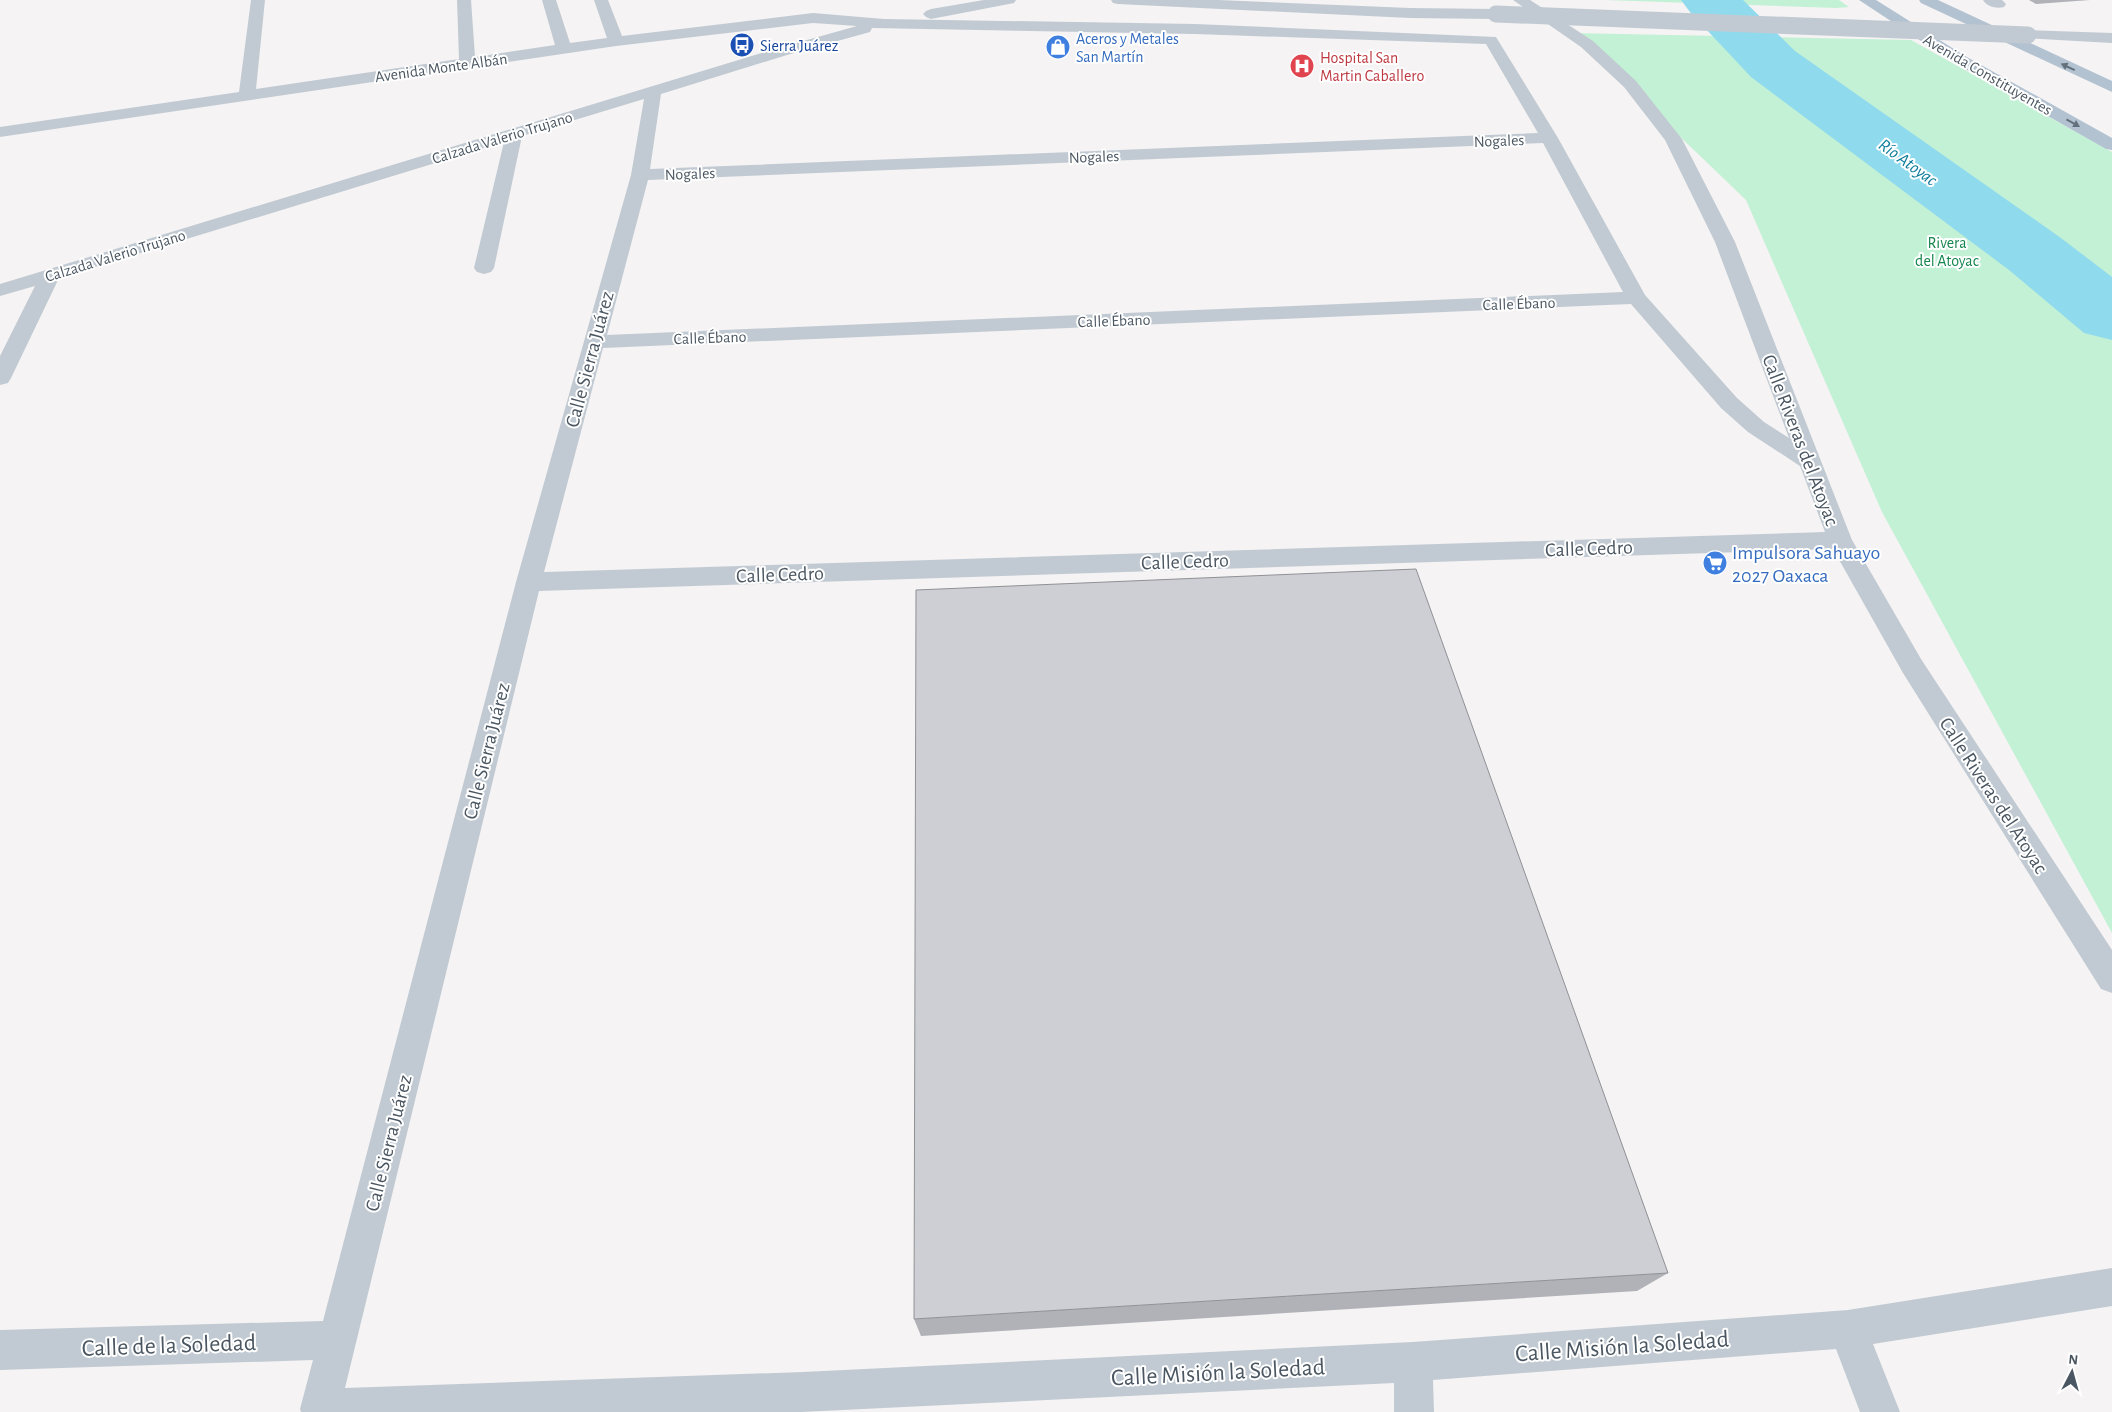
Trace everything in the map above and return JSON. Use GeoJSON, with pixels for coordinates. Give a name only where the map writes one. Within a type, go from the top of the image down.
{"type":"FeatureCollection","features":[{"type":"Feature","properties":{"kind":"main road","name":"Avenida Constituyentes"},"geometry":{"type":"LineString","coordinates":[[1866,0],[1959,59],[2112,145]]}},
{"type":"Feature","properties":{"kind":"main road","name":"Avenida Constituyentes"},"geometry":{"type":"LineString","coordinates":[[1926,0],[2112,87]]}},
{"type":"Feature","properties":{"kind":"street"},"geometry":{"type":"LineString","coordinates":[[247,96],[258,0]]}},
{"type":"Feature","properties":{"kind":"street"},"geometry":{"type":"LineString","coordinates":[[464,0],[467,63]]}},
{"type":"Feature","properties":{"kind":"street"},"geometry":{"type":"LineString","coordinates":[[549,0],[564,48]]}},
{"type":"Feature","properties":{"kind":"street"},"geometry":{"type":"LineString","coordinates":[[601,0],[616,41]]}},
{"type":"Feature","properties":{"kind":"street","name":"Calzada Valerio Trujano"},"geometry":{"type":"LineString","coordinates":[[0,290],[781,52],[884,24],[973,5],[1009,0]]}},
{"type":"Feature","properties":{"kind":"street"},"geometry":{"type":"LineString","coordinates":[[1118,0],[1410,13],[1496,14],[2112,38]]}},
{"type":"Feature","properties":{"kind":"street","name":"Calle Riveras del Atoyac"},"geometry":{"type":"LineString","coordinates":[[1520,0],[1587,44],[1630,84],[1673,139],[1725,242],[1840,540],[1912,666],[2112,978]]}},
{"type":"Feature","properties":{"kind":"street","name":"Avenida Monte Albán"},"geometry":{"type":"LineString","coordinates":[[0,132],[616,41],[812,18],[884,24]]}},
{"type":"Feature","properties":{"kind":"street"},"geometry":{"type":"LineString","coordinates":[[884,24],[1194,29],[1492,40],[1549,138],[1636,298],[1729,403],[1756,427],[1809,461]]}},
{"type":"Feature","properties":{"kind":"street","name":"Calle Sierra Juárez"},"geometry":{"type":"LineString","coordinates":[[320,1409],[529,582],[640,175],[653,92]]}},
{"type":"Feature","properties":{"kind":"street"},"geometry":{"type":"LineString","coordinates":[[484,268],[514,134]]}},
{"type":"Feature","properties":{"kind":"street","name":"Nogales"},"geometry":{"type":"LineString","coordinates":[[640,175],[1549,138]]}},
{"type":"Feature","properties":{"kind":"street"},"geometry":{"type":"LineString","coordinates":[[0,378],[51,274]]}},
{"type":"Feature","properties":{"kind":"street","name":"Calle Ébano"},"geometry":{"type":"LineString","coordinates":[[593,342],[1636,298]]}},
{"type":"Feature","properties":{"kind":"street","name":"Calle Cedro"},"geometry":{"type":"LineString","coordinates":[[529,582],[1840,540]]}},
{"type":"Feature","properties":{"kind":"street","name":"Calle Misión la Soledad"},"geometry":{"type":"LineString","coordinates":[[320,1409],[801,1402],[1413,1362],[1848,1329],[2112,1287]]}},
{"type":"Feature","properties":{"kind":"street"},"geometry":{"type":"LineString","coordinates":[[1848,1329],[1880,1412]]}},
{"type":"Feature","properties":{"kind":"street","name":"Calle de la Soledad"},"geometry":{"type":"LineString","coordinates":[[0,1350],[338,1340]]}},
{"type":"Feature","properties":{"kind":"street"},"geometry":{"type":"LineString","coordinates":[[1413,1362],[1414,1412]]}},
{"type":"Feature","properties":{"kind":"green space"},"geometry":{"type":"Polygon","coordinates":[[[1605,0],[1839,0],[1849,7],[1836,8],[1605,0]]]}},
{"type":"Feature","properties":{"kind":"green space","name":"Rivera del Atoyac"},"geometry":{"type":"Polygon","coordinates":[[[1572,33],[1911,40],[2112,152],[2112,933],[1882,512],[1746,200],[1572,33]]]}},
{"type":"Feature","properties":{"kind":"building"},"geometry":{"type":"Polygon","coordinates":[[[1416,569],[1668,1273],[914,1319],[916,590],[1416,569]]]}},
{"type":"Feature","properties":{"kind":"waterway","name":"Río Atoyac"},"geometry":{"type":"LineString","coordinates":[[1710,0],[1773,64],[2035,254],[2112,316]]}},
{"type":"Feature","properties":{"kind":"place","name":"Sierra Juárez"},"geometry":{"type":"Point","coordinates":[742,45]}},
{"type":"Feature","properties":{"kind":"place","name":"Aceros y Metales San Martín"},"geometry":{"type":"Point","coordinates":[1058,47]}},
{"type":"Feature","properties":{"kind":"place","name":"Hospital San Martin Caballero"},"geometry":{"type":"Point","coordinates":[1302,66]}},
{"type":"Feature","properties":{"kind":"place","name":"Impulsora Sahuayo 2027 Oaxaca"},"geometry":{"type":"Point","coordinates":[1715,563]}}]}
